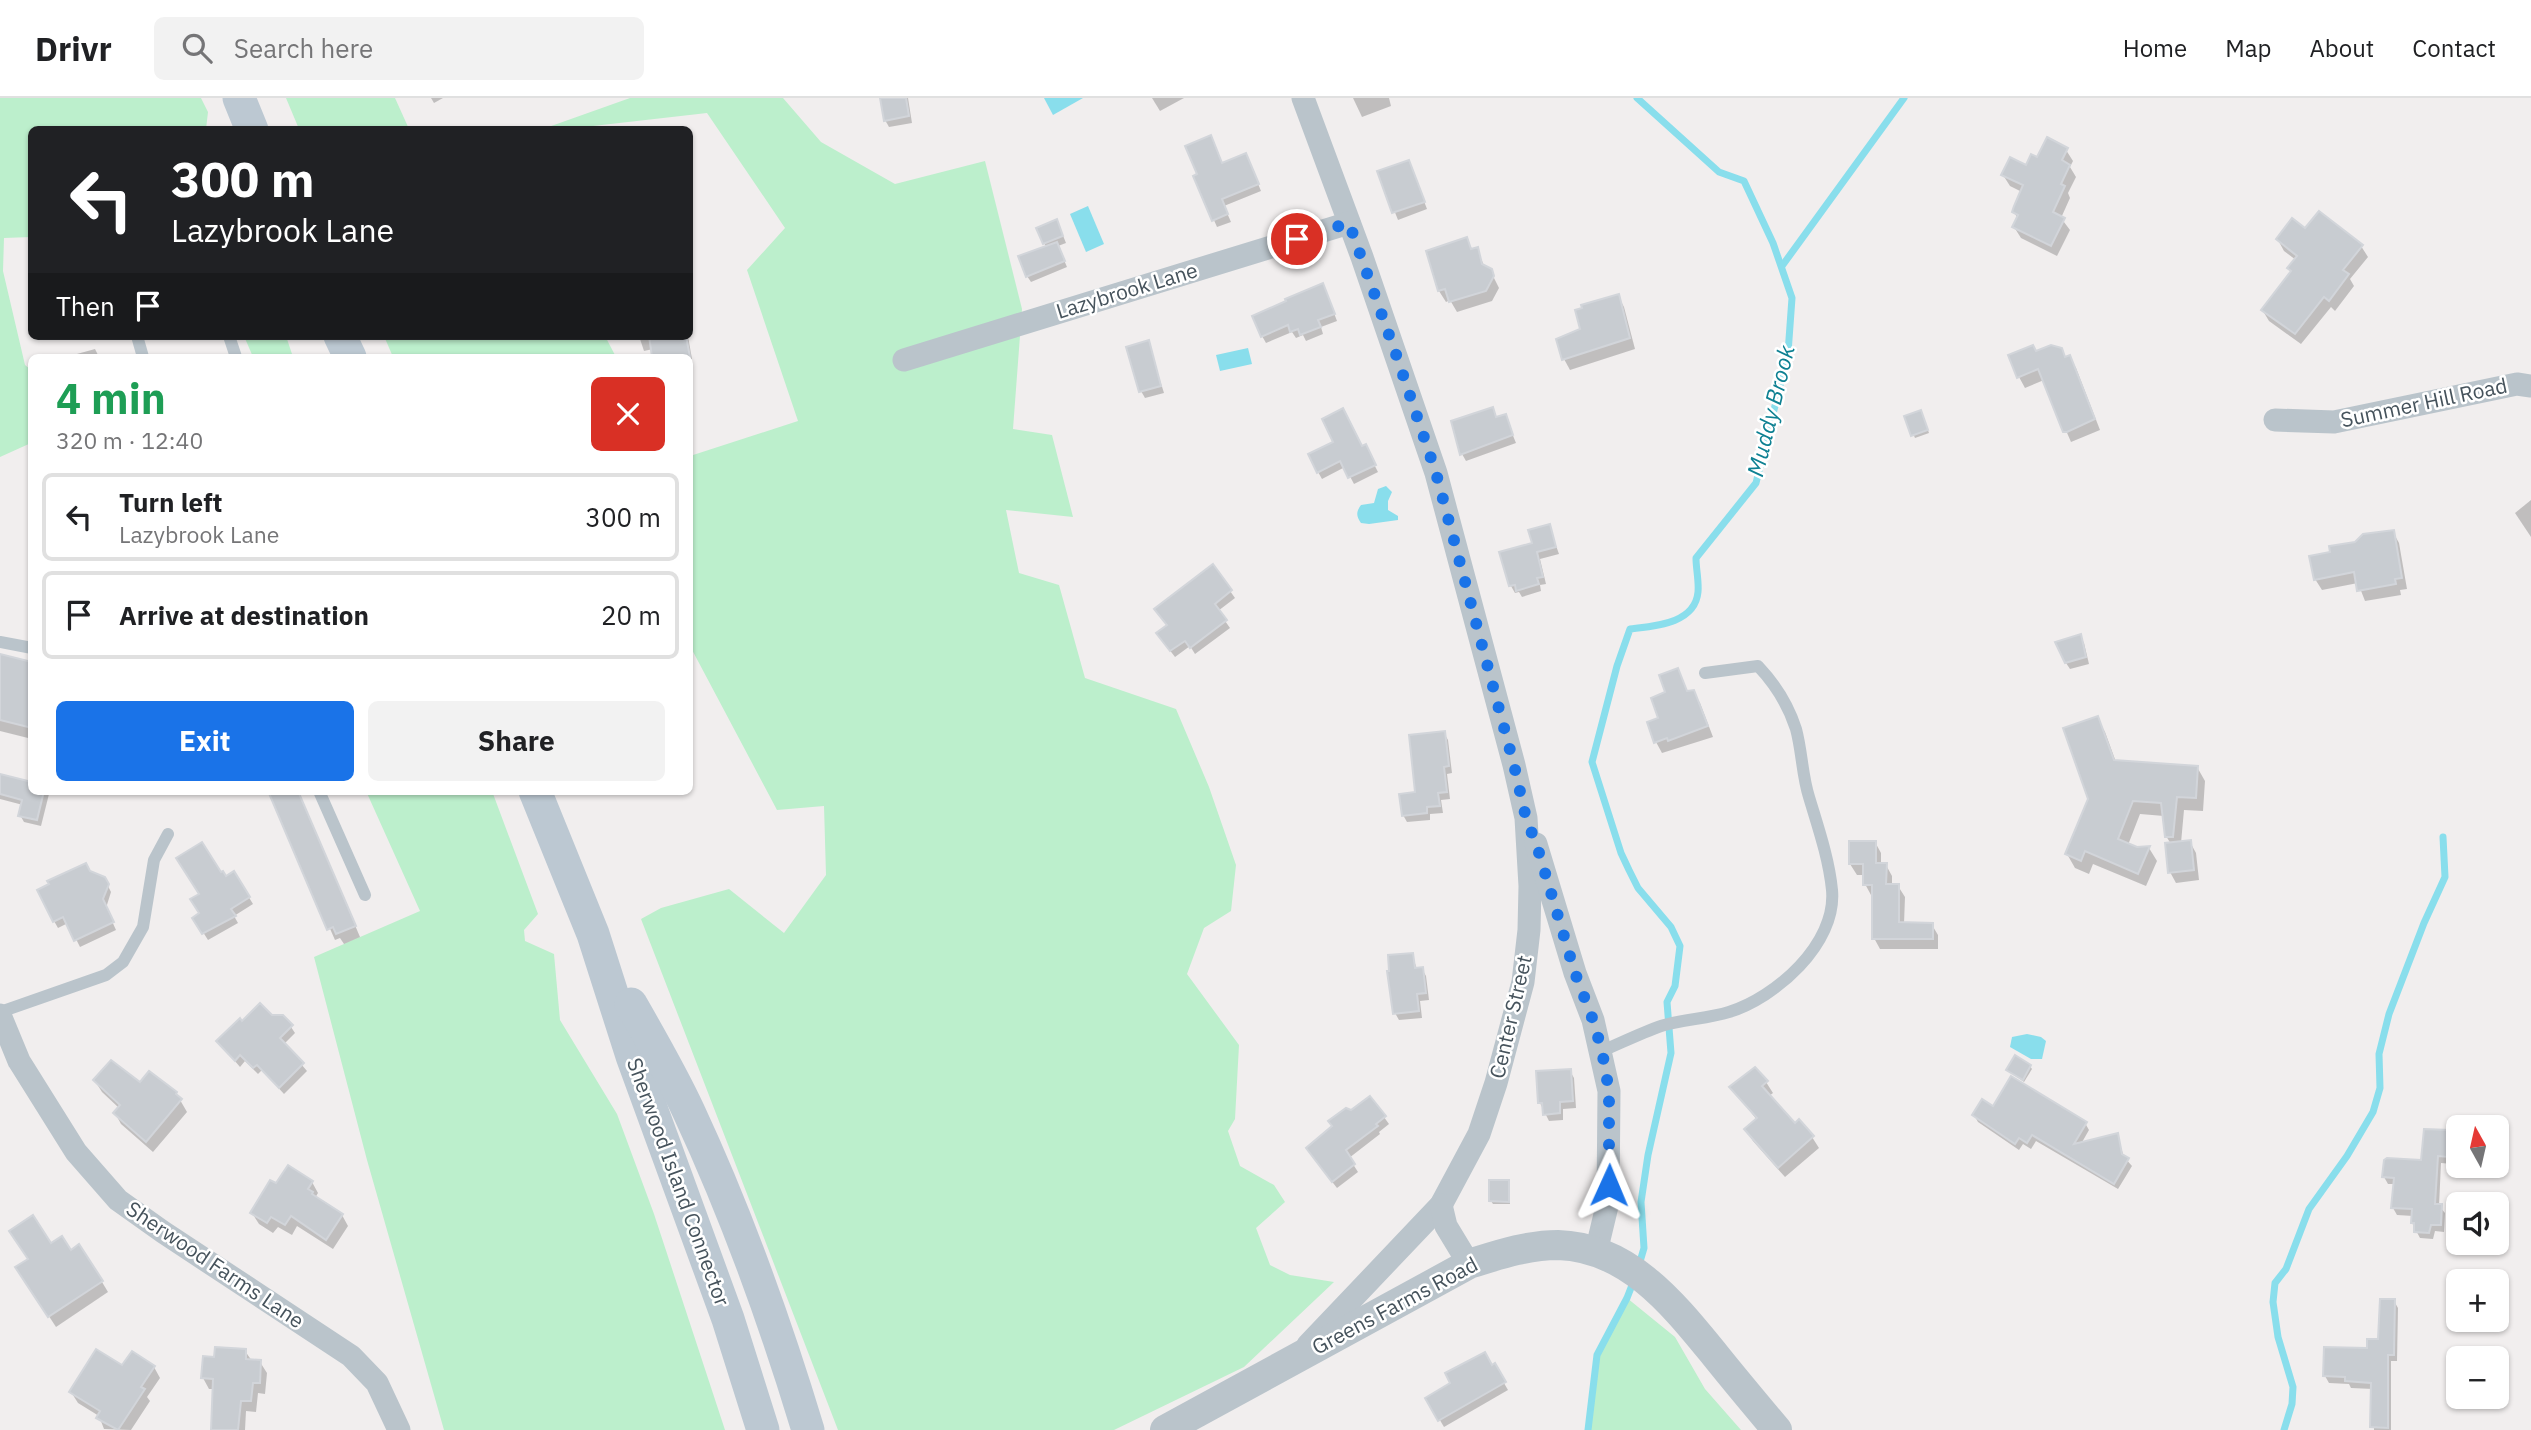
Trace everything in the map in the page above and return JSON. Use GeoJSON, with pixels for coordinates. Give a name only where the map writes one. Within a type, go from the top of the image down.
{"type":"FeatureCollection","features":[{"type":"Feature","properties":{"kind":"main road"},"geometry":{"type":"LineString","coordinates":[[239,98],[250,126]]}},
{"type":"Feature","properties":{"kind":"main road","name":"Sherwood Island Connector"},"geometry":{"type":"LineString","coordinates":[[537,795],[593,934],[632,1056],[728,1319],[763,1430]]}},
{"type":"Feature","properties":{"kind":"main road","name":"Sherwood Island Connector"},"geometry":{"type":"LineString","coordinates":[[593,934],[688,1110],[718,1177],[761,1282],[808,1430]]}},
{"type":"Feature","properties":{"kind":"street","name":"Center Street"},"geometry":{"type":"LineString","coordinates":[[1303,98],[1436,473],[1526,818],[1602,1051],[1609,1091],[1607,1257]]}},
{"type":"Feature","properties":{"kind":"street","name":"Lazybrook Lane"},"geometry":{"type":"LineString","coordinates":[[904,359],[1349,223]]}},
{"type":"Feature","properties":{"kind":"street","name":"Summer Hill Road"},"geometry":{"type":"LineString","coordinates":[[2275,420],[2334,422],[2517,384],[2531,386]]}},
{"type":"Feature","properties":{"kind":"street","name":"Center Street"},"geometry":{"type":"LineString","coordinates":[[1296,1358],[1441,1205],[1479,1134],[1496,1083],[1523,982],[1529,930],[1530,886],[1526,818]]}},
{"type":"Feature","properties":{"kind":"street","name":"Sherwood Farms Lane"},"geometry":{"type":"LineString","coordinates":[[0,1013],[19,1061],[76,1152],[118,1200],[351,1356],[377,1383],[398,1430]]}},
{"type":"Feature","properties":{"kind":"street"},"geometry":{"type":"LineString","coordinates":[[1441,1205],[1446,1226],[1469,1264]]}},
{"type":"Feature","properties":{"kind":"street","name":"Greens Farms Road"},"geometry":{"type":"LineString","coordinates":[[1165,1430],[1469,1264],[1504,1253],[1559,1245],[1607,1257],[1641,1275],[1678,1310],[1777,1430]]}},
{"type":"Feature","properties":{"kind":"lane"},"geometry":{"type":"LineString","coordinates":[[0,642],[28,647]]}},
{"type":"Feature","properties":{"kind":"lane"},"geometry":{"type":"LineString","coordinates":[[1602,1051],[1662,1026],[1728,1012],[1747,1004],[1792,976],[1812,953],[1828,919],[1833,892],[1820,833],[1805,786],[1796,729],[1777,687],[1758,666],[1705,673]]}},
{"type":"Feature","properties":{"kind":"lane"},"geometry":{"type":"LineString","coordinates":[[321,795],[365,895]]}},
{"type":"Feature","properties":{"kind":"lane"},"geometry":{"type":"LineString","coordinates":[[0,1013],[106,975],[123,962],[143,927],[154,860],[168,834]]}},
{"type":"Feature","properties":{"kind":"green space"},"geometry":{"type":"Polygon","coordinates":[[[0,98],[201,98],[208,112],[206,126],[28,126],[28,237],[4,238],[3,271],[25,365],[28,368],[28,444],[0,457],[0,98]]]}},
{"type":"Feature","properties":{"kind":"green space"},"geometry":{"type":"Polygon","coordinates":[[[286,98],[395,98],[408,126],[298,126],[286,98]]]}},
{"type":"Feature","properties":{"kind":"green space"},"geometry":{"type":"Polygon","coordinates":[[[630,98],[783,98],[821,142],[895,184],[985,161],[1022,309],[1013,429],[1052,435],[1073,517],[1006,510],[1019,573],[1059,585],[1085,678],[1176,709],[1209,787],[1236,865],[1231,911],[1204,928],[1187,974],[1239,1045],[1235,1119],[1228,1131],[1240,1166],[1274,1185],[1285,1202],[1256,1228],[1270,1265],[1290,1275],[1334,1282],[1244,1367],[1114,1430],[838,1430],[641,919],[661,908],[729,889],[784,933],[826,875],[824,806],[777,810],[693,652],[693,455],[798,421],[747,270],[785,228],[707,113],[593,126],[551,126],[630,98]]]}},
{"type":"Feature","properties":{"kind":"green space"},"geometry":{"type":"Polygon","coordinates":[[[246,340],[287,340],[292,354],[252,354],[246,340]]]}},
{"type":"Feature","properties":{"kind":"green space"},"geometry":{"type":"Polygon","coordinates":[[[386,340],[607,340],[614,354],[392,354],[386,340]]]}},
{"type":"Feature","properties":{"kind":"green space"},"geometry":{"type":"Polygon","coordinates":[[[368,795],[493,795],[538,914],[524,930],[525,941],[554,954],[560,1020],[617,1114],[654,1214],[725,1430],[444,1430],[367,1160],[314,957],[420,911],[368,795]]]}},
{"type":"Feature","properties":{"kind":"green space"},"geometry":{"type":"Polygon","coordinates":[[[1627,1298],[1675,1337],[1705,1389],[1741,1430],[1588,1430],[1597,1355],[1627,1298]]]}},
{"type":"Feature","properties":{"kind":"water"},"geometry":{"type":"Polygon","coordinates":[[[1044,98],[1083,98],[1053,115],[1044,98]]]}},
{"type":"Feature","properties":{"kind":"water"},"geometry":{"type":"Polygon","coordinates":[[[1088,206],[1104,244],[1086,252],[1070,214],[1088,206]]]}},
{"type":"Feature","properties":{"kind":"water"},"geometry":{"type":"Polygon","coordinates":[[[1248,348],[1252,364],[1220,371],[1216,355],[1248,348]]]}},
{"type":"Feature","properties":{"kind":"water"},"geometry":{"type":"Polygon","coordinates":[[[1386,486],[1392,492],[1388,510],[1398,516],[1398,520],[1361,523],[1357,514],[1361,505],[1374,503],[1378,489],[1386,486]]]}},
{"type":"Feature","properties":{"kind":"water"},"geometry":{"type":"Polygon","coordinates":[[[2027,1034],[2046,1041],[2042,1059],[2031,1059],[2010,1047],[2012,1037],[2027,1034]]]}},
{"type":"Feature","properties":{"kind":"building"},"geometry":{"type":"Polygon","coordinates":[[[880,98],[906,98],[909,116],[884,121],[880,98]]]}},
{"type":"Feature","properties":{"kind":"building"},"geometry":{"type":"Polygon","coordinates":[[[1211,135],[1222,163],[1246,153],[1259,184],[1222,199],[1228,214],[1212,221],[1193,176],[1197,174],[1185,146],[1211,135]]]}},
{"type":"Feature","properties":{"kind":"building"},"geometry":{"type":"Polygon","coordinates":[[[2047,137],[2068,148],[2062,160],[2070,165],[2061,184],[2065,186],[2053,212],[2065,218],[2051,246],[2012,227],[2018,215],[2012,212],[2023,185],[2001,175],[2010,157],[2026,165],[2031,154],[2037,157],[2047,137]]]}},
{"type":"Feature","properties":{"kind":"building"},"geometry":{"type":"Polygon","coordinates":[[[1409,160],[1425,202],[1392,213],[1377,171],[1409,160]]]}},
{"type":"Feature","properties":{"kind":"building"},"geometry":{"type":"Polygon","coordinates":[[[2319,211],[2363,245],[2343,270],[2349,274],[2329,301],[2324,297],[2295,334],[2261,310],[2291,271],[2287,268],[2297,256],[2276,239],[2292,218],[2305,228],[2319,211]]]}},
{"type":"Feature","properties":{"kind":"building"},"geometry":{"type":"Polygon","coordinates":[[[1057,219],[1063,236],[1043,244],[1036,228],[1057,219]]]}},
{"type":"Feature","properties":{"kind":"building"},"geometry":{"type":"Polygon","coordinates":[[[1467,237],[1471,249],[1478,247],[1482,264],[1492,269],[1494,276],[1486,291],[1449,302],[1445,289],[1438,291],[1426,251],[1467,237]]]}},
{"type":"Feature","properties":{"kind":"building"},"geometry":{"type":"Polygon","coordinates":[[[1057,242],[1065,261],[1026,277],[1018,256],[1057,242]]]}},
{"type":"Feature","properties":{"kind":"building"},"geometry":{"type":"Polygon","coordinates":[[[1323,283],[1335,314],[1318,320],[1321,327],[1300,335],[1298,329],[1290,332],[1288,325],[1261,337],[1252,316],[1323,283]]]}},
{"type":"Feature","properties":{"kind":"building"},"geometry":{"type":"Polygon","coordinates":[[[1619,294],[1630,338],[1562,360],[1556,339],[1580,329],[1575,310],[1582,308],[1581,305],[1619,294]]]}},
{"type":"Feature","properties":{"kind":"building"},"geometry":{"type":"Polygon","coordinates":[[[650,340],[687,340],[689,354],[652,354],[650,340]]]}},
{"type":"Feature","properties":{"kind":"building"},"geometry":{"type":"Polygon","coordinates":[[[1149,340],[1161,386],[1139,392],[1126,347],[1149,340]]]}},
{"type":"Feature","properties":{"kind":"building"},"geometry":{"type":"Polygon","coordinates":[[[2033,345],[2036,351],[2051,345],[2062,348],[2065,357],[2070,355],[2095,419],[2063,432],[2038,369],[2017,378],[2008,355],[2033,345]]]}},
{"type":"Feature","properties":{"kind":"building"},"geometry":{"type":"Polygon","coordinates":[[[1493,407],[1496,417],[1506,414],[1513,435],[1460,455],[1451,421],[1493,407]]]}},
{"type":"Feature","properties":{"kind":"building"},"geometry":{"type":"Polygon","coordinates":[[[1343,408],[1362,446],[1366,444],[1376,465],[1348,478],[1340,461],[1317,473],[1308,454],[1333,442],[1322,419],[1343,408]]]}},
{"type":"Feature","properties":{"kind":"building"},"geometry":{"type":"Polygon","coordinates":[[[1921,410],[1928,430],[1911,436],[1904,416],[1921,410]]]}},
{"type":"Feature","properties":{"kind":"building"},"geometry":{"type":"Polygon","coordinates":[[[1550,524],[1556,547],[1537,552],[1543,577],[1537,578],[1539,584],[1516,591],[1515,585],[1509,586],[1499,552],[1532,543],[1528,530],[1550,524]]]}},
{"type":"Feature","properties":{"kind":"building"},"geometry":{"type":"Polygon","coordinates":[[[2394,530],[2402,578],[2395,579],[2396,584],[2357,591],[2354,572],[2314,580],[2309,556],[2330,552],[2329,546],[2355,542],[2363,534],[2394,530]]]}},
{"type":"Feature","properties":{"kind":"building"},"geometry":{"type":"Polygon","coordinates":[[[1213,564],[1232,590],[1215,604],[1227,620],[1190,648],[1185,641],[1170,651],[1156,633],[1167,625],[1154,609],[1213,564]]]}},
{"type":"Feature","properties":{"kind":"building"},"geometry":{"type":"Polygon","coordinates":[[[2081,634],[2086,657],[2065,663],[2055,642],[2081,634]]]}},
{"type":"Feature","properties":{"kind":"building"},"geometry":{"type":"Polygon","coordinates":[[[0,654],[28,661],[28,727],[0,720],[0,654]]]}},
{"type":"Feature","properties":{"kind":"building"},"geometry":{"type":"Polygon","coordinates":[[[1678,668],[1687,691],[1694,690],[1708,726],[1668,741],[1667,738],[1654,743],[1647,722],[1658,718],[1651,698],[1665,692],[1659,675],[1678,668]]]}},
{"type":"Feature","properties":{"kind":"building"},"geometry":{"type":"Polygon","coordinates":[[[2098,716],[2114,760],[2198,766],[2196,798],[2177,797],[2173,837],[2165,837],[2161,803],[2133,801],[2118,839],[2137,847],[2150,846],[2138,874],[2085,851],[2081,861],[2065,854],[2088,799],[2063,728],[2098,716]]]}},
{"type":"Feature","properties":{"kind":"building"},"geometry":{"type":"Polygon","coordinates":[[[1445,731],[1449,766],[1444,767],[1447,792],[1438,793],[1440,806],[1427,807],[1427,813],[1402,816],[1399,794],[1415,792],[1409,735],[1445,731]]]}},
{"type":"Feature","properties":{"kind":"building"},"geometry":{"type":"Polygon","coordinates":[[[0,774],[28,781],[28,795],[43,795],[37,820],[18,816],[22,800],[0,794],[0,774]]]}},
{"type":"Feature","properties":{"kind":"building"},"geometry":{"type":"Polygon","coordinates":[[[270,795],[300,795],[356,926],[336,934],[333,927],[327,930],[270,795]]]}},
{"type":"Feature","properties":{"kind":"building"},"geometry":{"type":"Polygon","coordinates":[[[2191,840],[2194,870],[2168,873],[2165,843],[2191,840]]]}},
{"type":"Feature","properties":{"kind":"building"},"geometry":{"type":"Polygon","coordinates":[[[1849,841],[1876,841],[1876,863],[1887,863],[1886,884],[1899,884],[1899,922],[1933,923],[1933,939],[1872,939],[1872,885],[1863,885],[1863,864],[1849,864],[1849,841]]]}},
{"type":"Feature","properties":{"kind":"building"},"geometry":{"type":"Polygon","coordinates":[[[202,842],[221,872],[226,876],[234,871],[250,897],[231,909],[236,916],[202,934],[192,918],[199,913],[190,899],[199,894],[176,858],[202,842]]]}},
{"type":"Feature","properties":{"kind":"building"},"geometry":{"type":"Polygon","coordinates":[[[86,863],[90,871],[105,877],[109,884],[103,899],[114,922],[74,941],[63,917],[53,922],[37,890],[49,884],[47,881],[86,863]]]}},
{"type":"Feature","properties":{"kind":"building"},"geometry":{"type":"Polygon","coordinates":[[[1413,953],[1415,968],[1423,967],[1426,993],[1417,994],[1419,1011],[1393,1014],[1387,971],[1388,955],[1413,953]]]}},
{"type":"Feature","properties":{"kind":"building"},"geometry":{"type":"Polygon","coordinates":[[[260,1003],[272,1015],[283,1015],[293,1025],[280,1038],[304,1063],[279,1088],[257,1065],[253,1068],[240,1055],[235,1061],[216,1041],[260,1003]]]}},
{"type":"Feature","properties":{"kind":"building"},"geometry":{"type":"Polygon","coordinates":[[[2015,1055],[2031,1065],[2023,1080],[2006,1070],[2015,1055]]]}},
{"type":"Feature","properties":{"kind":"building"},"geometry":{"type":"Polygon","coordinates":[[[111,1060],[140,1082],[149,1071],[177,1092],[182,1099],[146,1142],[113,1113],[120,1105],[93,1080],[111,1060]]]}},
{"type":"Feature","properties":{"kind":"building"},"geometry":{"type":"Polygon","coordinates":[[[1755,1067],[1768,1081],[1762,1086],[1795,1123],[1799,1119],[1814,1136],[1778,1168],[1744,1129],[1757,1118],[1729,1087],[1755,1067]]]}},
{"type":"Feature","properties":{"kind":"building"},"geometry":{"type":"Polygon","coordinates":[[[1571,1069],[1573,1101],[1560,1102],[1560,1113],[1543,1115],[1542,1103],[1538,1103],[1536,1071],[1571,1069]]]}},
{"type":"Feature","properties":{"kind":"building"},"geometry":{"type":"Polygon","coordinates":[[[2011,1076],[2087,1122],[2074,1144],[2118,1133],[2122,1154],[2129,1158],[2114,1184],[2032,1135],[2027,1143],[2019,1138],[2015,1144],[1972,1115],[1982,1099],[1993,1106],[2011,1076]]]}},
{"type":"Feature","properties":{"kind":"building"},"geometry":{"type":"Polygon","coordinates":[[[1370,1096],[1386,1116],[1376,1124],[1378,1126],[1346,1150],[1355,1164],[1332,1182],[1306,1148],[1332,1126],[1328,1121],[1346,1108],[1351,1110],[1370,1096]]]}},
{"type":"Feature","properties":{"kind":"building"},"geometry":{"type":"Polygon","coordinates":[[[2424,1129],[2446,1130],[2446,1157],[2438,1156],[2435,1204],[2442,1204],[2441,1225],[2431,1225],[2429,1233],[2414,1232],[2414,1223],[2411,1223],[2412,1209],[2391,1208],[2394,1178],[2382,1177],[2384,1160],[2387,1158],[2421,1160],[2424,1129]]]}},
{"type":"Feature","properties":{"kind":"building"},"geometry":{"type":"Polygon","coordinates":[[[288,1165],[313,1181],[308,1189],[312,1194],[343,1214],[326,1240],[291,1216],[285,1225],[271,1217],[267,1223],[250,1213],[270,1180],[276,1183],[288,1165]]]}},
{"type":"Feature","properties":{"kind":"building"},"geometry":{"type":"Polygon","coordinates":[[[1489,1180],[1509,1180],[1509,1202],[1489,1201],[1489,1180]]]}},
{"type":"Feature","properties":{"kind":"building"},"geometry":{"type":"Polygon","coordinates":[[[33,1215],[51,1243],[62,1236],[71,1250],[79,1244],[103,1281],[48,1317],[15,1267],[28,1259],[9,1231],[33,1215]]]}},
{"type":"Feature","properties":{"kind":"building"},"geometry":{"type":"Polygon","coordinates":[[[2380,1299],[2395,1299],[2394,1355],[2388,1355],[2388,1428],[2370,1427],[2371,1383],[2345,1381],[2345,1377],[2323,1376],[2324,1347],[2367,1348],[2367,1339],[2378,1339],[2380,1299]]]}},
{"type":"Feature","properties":{"kind":"building"},"geometry":{"type":"Polygon","coordinates":[[[215,1347],[246,1349],[246,1359],[261,1360],[260,1383],[253,1383],[251,1401],[241,1401],[238,1430],[211,1430],[213,1379],[201,1378],[203,1356],[214,1357],[215,1347]]]}},
{"type":"Feature","properties":{"kind":"building"},"geometry":{"type":"Polygon","coordinates":[[[96,1349],[122,1365],[132,1351],[155,1366],[141,1387],[145,1389],[118,1430],[96,1418],[100,1411],[69,1392],[96,1349]]]}},
{"type":"Feature","properties":{"kind":"building"},"geometry":{"type":"Polygon","coordinates":[[[1485,1352],[1506,1382],[1438,1421],[1425,1398],[1450,1383],[1445,1373],[1485,1352]]]}},
{"type":"Feature","properties":{"kind":"waterway","name":"Muddy Brook"},"geometry":{"type":"LineString","coordinates":[[1637,98],[1719,172],[1744,181],[1773,243],[1792,298],[1788,353],[1756,483],[1696,558],[1698,592],[1689,611],[1672,621],[1630,629],[1617,666],[1592,762],[1629,870],[1638,888],[1671,927],[1680,946],[1675,986],[1667,1002],[1671,1053],[1648,1155],[1641,1202],[1644,1248],[1639,1265]]}},
{"type":"Feature","properties":{"kind":"waterway"},"geometry":{"type":"LineString","coordinates":[[1782,266],[1904,98]]}},
{"type":"Feature","properties":{"kind":"waterway"},"geometry":{"type":"LineString","coordinates":[[2284,1430],[2292,1404],[2293,1387],[2278,1337],[2273,1302],[2275,1283],[2286,1269],[2309,1209],[2347,1156],[2373,1112],[2380,1088],[2379,1054],[2389,1014],[2445,877],[2443,837]]}},
{"type":"Feature","properties":{"kind":"waterway","name":"Muddy Brook"},"geometry":{"type":"LineString","coordinates":[[1588,1430],[1597,1355],[1634,1280]]}},
{"type":"Feature","properties":{"kind":"route"},"geometry":{"type":"LineString","coordinates":[[1297,239],[1349,223],[1436,473],[1485,652],[1526,818],[1602,1051],[1609,1091],[1609,1185]]}}]}
